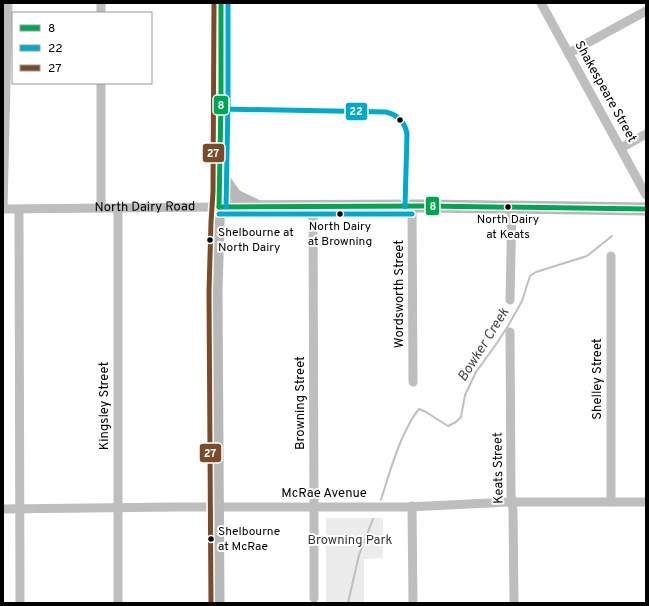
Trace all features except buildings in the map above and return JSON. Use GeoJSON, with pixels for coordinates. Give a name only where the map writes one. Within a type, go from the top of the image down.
{"type":"FeatureCollection","features":[{"type":"Feature","properties":{"kind":"main road"},"geometry":{"type":"LineString","coordinates":[[218,603],[216,292],[220,174],[221,3]]}},
{"type":"Feature","properties":{"kind":"main road"},"geometry":{"type":"LineString","coordinates":[[220,174],[235,195],[258,207]]}},
{"type":"Feature","properties":{"kind":"main road","name":"North Dairy Road"},"geometry":{"type":"LineString","coordinates":[[219,207],[512,207],[646,209]]}},
{"type":"Feature","properties":{"kind":"street"},"geometry":{"type":"LineString","coordinates":[[3,209],[8,3]]}},
{"type":"Feature","properties":{"kind":"street","name":"Shakespeare Street"},"geometry":{"type":"LineString","coordinates":[[541,3],[646,195]]}},
{"type":"Feature","properties":{"kind":"street"},"geometry":{"type":"LineString","coordinates":[[569,53],[646,11]]}},
{"type":"Feature","properties":{"kind":"street"},"geometry":{"type":"LineString","coordinates":[[101,84],[101,208]]}},
{"type":"Feature","properties":{"kind":"street"},"geometry":{"type":"LineString","coordinates":[[621,148],[646,134]]}},
{"type":"Feature","properties":{"kind":"street","name":"North Dairy Road"},"geometry":{"type":"LineString","coordinates":[[3,209],[219,207]]}},
{"type":"Feature","properties":{"kind":"street","name":"Browning Street"},"geometry":{"type":"LineString","coordinates":[[313,207],[314,598]]}},
{"type":"Feature","properties":{"kind":"street","name":"Wordsworth Street"},"geometry":{"type":"LineString","coordinates":[[412,207],[413,382]]}},
{"type":"Feature","properties":{"kind":"street"},"geometry":{"type":"LineString","coordinates":[[510,300],[512,207]]}},
{"type":"Feature","properties":{"kind":"street","name":"Kingsley Street"},"geometry":{"type":"LineString","coordinates":[[118,208],[118,603]]}},
{"type":"Feature","properties":{"kind":"street"},"geometry":{"type":"LineString","coordinates":[[19,210],[20,603]]}},
{"type":"Feature","properties":{"kind":"street","name":"Shelley Street"},"geometry":{"type":"LineString","coordinates":[[611,256],[611,502]]}},
{"type":"Feature","properties":{"kind":"street","name":"Keats Street"},"geometry":{"type":"LineString","coordinates":[[510,332],[514,603]]}},
{"type":"Feature","properties":{"kind":"street","name":"McRae Avenue"},"geometry":{"type":"LineString","coordinates":[[3,509],[412,506],[512,502],[646,502]]}},
{"type":"Feature","properties":{"kind":"street"},"geometry":{"type":"LineString","coordinates":[[412,506],[413,603]]}},
{"type":"Feature","properties":{"kind":"green space","name":"Browning Park"},"geometry":{"type":"Polygon","coordinates":[[[326,518],[383,518],[383,558],[364,559],[364,603],[326,603],[326,518]]]}},
{"type":"Feature","properties":{"kind":"waterway","name":"Bowker Creek"},"geometry":{"type":"LineString","coordinates":[[381,500],[401,441],[411,420],[419,409],[448,426],[456,422],[461,417],[465,395],[476,372],[508,326],[522,301],[530,276],[536,272],[587,256],[612,236]]}},
{"type":"Feature","properties":{"kind":"waterway","name":"Bowker Creek"},"geometry":{"type":"LineString","coordinates":[[348,603],[359,555],[373,519]]}},
{"type":"Feature","properties":{"kind":"transit line","name":"27"},"geometry":{"type":"LineString","coordinates":[[211,603],[209,292],[213,192],[214,3]]}},
{"type":"Feature","properties":{"kind":"transit line","name":"8"},"geometry":{"type":"LineString","coordinates":[[219,207],[221,3]]}},
{"type":"Feature","properties":{"kind":"transit line","name":"22"},"geometry":{"type":"LineString","coordinates":[[226,207],[228,3]]}},
{"type":"Feature","properties":{"kind":"transit line","name":"22"},"geometry":{"type":"LineString","coordinates":[[221,109],[386,112],[394,115],[403,123],[407,134],[405,207]]}},
{"type":"Feature","properties":{"kind":"transit line","name":"8"},"geometry":{"type":"LineString","coordinates":[[219,207],[427,206],[646,209]]}},
{"type":"Feature","properties":{"kind":"transit line","name":"22"},"geometry":{"type":"LineString","coordinates":[[219,214],[412,214]]}},
{"type":"Feature","properties":{"kind":"place","name":"North Dairy at Keats"},"geometry":{"type":"Point","coordinates":[508,207]}},
{"type":"Feature","properties":{"kind":"place","name":"North Dairy at Browning"},"geometry":{"type":"Point","coordinates":[340,214]}},
{"type":"Feature","properties":{"kind":"place","name":"Shelbourne at North Dairy"},"geometry":{"type":"Point","coordinates":[210,240]}},
{"type":"Feature","properties":{"kind":"place","name":"Shelbourne at McRae"},"geometry":{"type":"Point","coordinates":[211,539]}}]}
